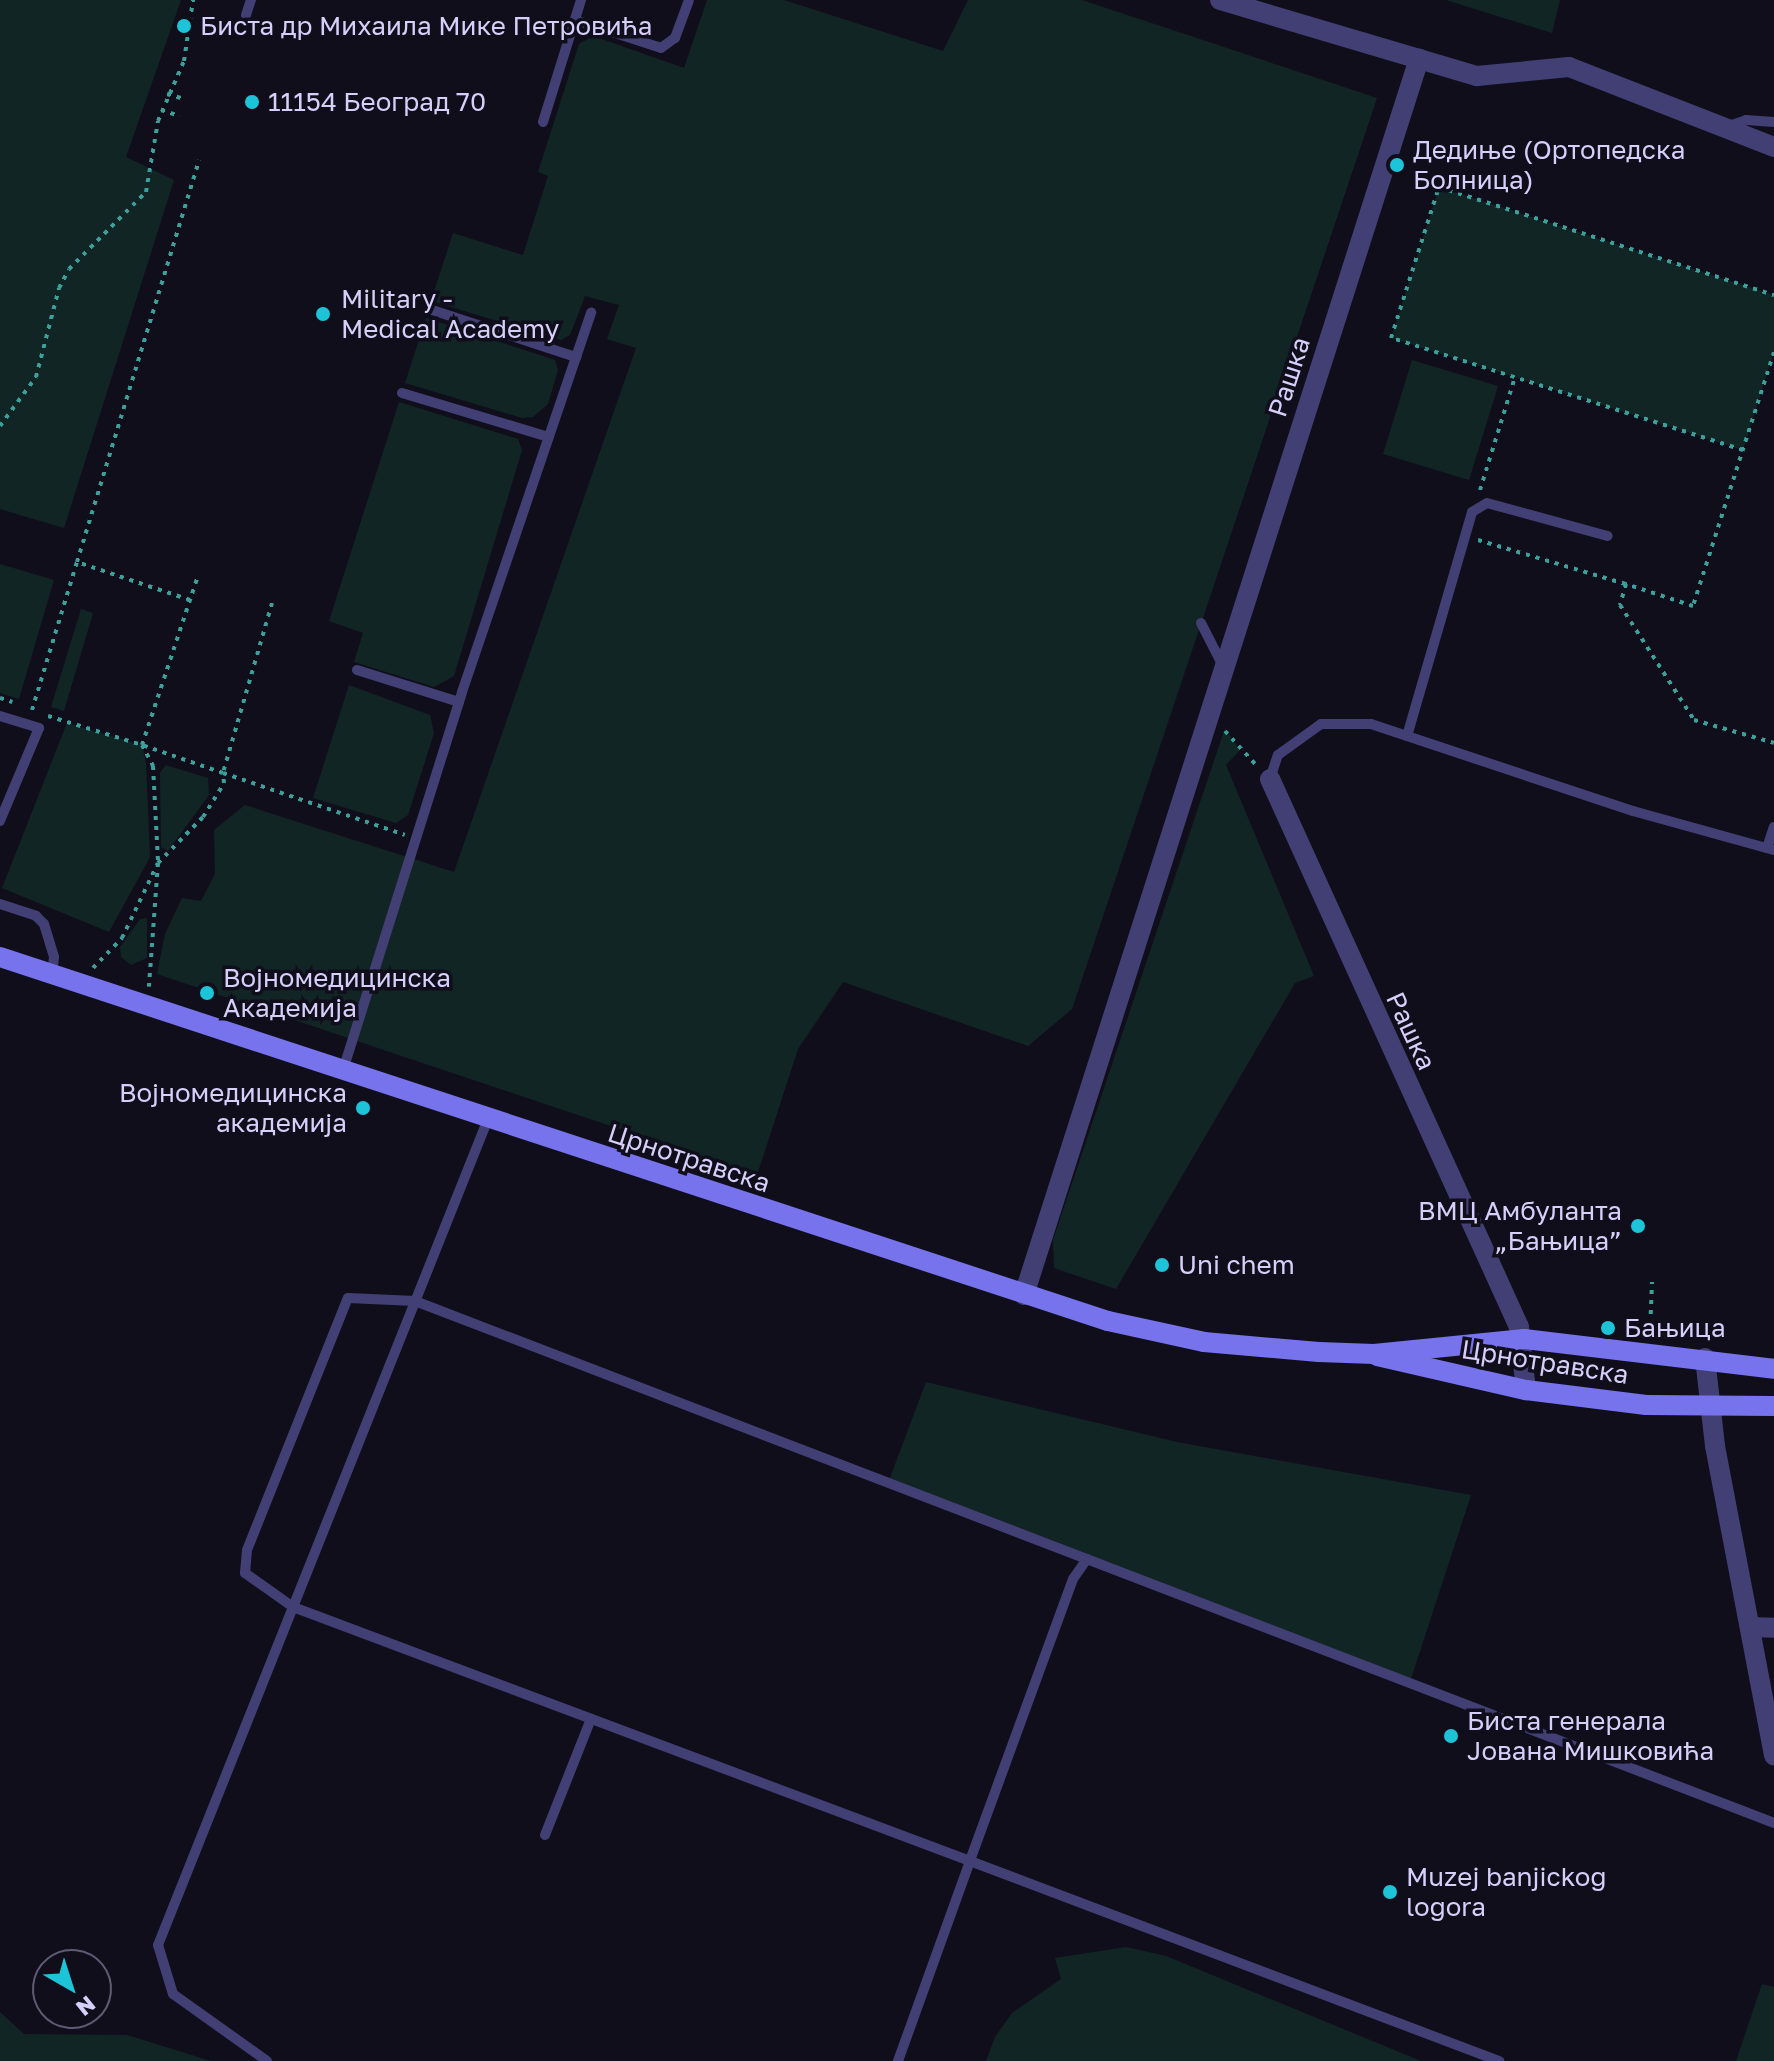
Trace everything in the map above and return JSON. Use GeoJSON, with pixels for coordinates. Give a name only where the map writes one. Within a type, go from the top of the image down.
{"type":"FeatureCollection","features":[{"type":"Feature","properties":{"kind":"main road","name":"Црнотравска"},"geometry":{"type":"LineString","coordinates":[[0,957],[342,1072],[1108,1321],[1204,1342],[1374,1354],[1526,1390],[1710,1407],[1774,1406]]}},
{"type":"Feature","properties":{"kind":"main road","name":"Црнотравска"},"geometry":{"type":"LineString","coordinates":[[1374,1354],[1524,1339],[1705,1358],[1774,1369]]}},
{"type":"Feature","properties":{"kind":"street"},"geometry":{"type":"LineString","coordinates":[[1223,0],[1485,77],[1543,66],[1569,67],[1723,130],[1774,147]]}},
{"type":"Feature","properties":{"kind":"street","name":"Рашка"},"geometry":{"type":"LineString","coordinates":[[1024,1295],[1419,59]]}},
{"type":"Feature","properties":{"kind":"street","name":"Рашка"},"geometry":{"type":"LineString","coordinates":[[1270,779],[1524,1339],[1526,1390]]}},
{"type":"Feature","properties":{"kind":"street"},"geometry":{"type":"LineString","coordinates":[[1705,1358],[1710,1407],[1774,1755]]}},
{"type":"Feature","properties":{"kind":"street"},"geometry":{"type":"LineString","coordinates":[[1750,1627],[1774,1628]]}},
{"type":"Feature","properties":{"kind":"lane"},"geometry":{"type":"LineString","coordinates":[[246,15],[251,0]]}},
{"type":"Feature","properties":{"kind":"lane"},"geometry":{"type":"LineString","coordinates":[[543,122],[581,0]]}},
{"type":"Feature","properties":{"kind":"lane"},"geometry":{"type":"LineString","coordinates":[[575,20],[661,48],[675,38],[689,0]]}},
{"type":"Feature","properties":{"kind":"lane"},"geometry":{"type":"LineString","coordinates":[[1723,130],[1734,122],[1774,122]]}},
{"type":"Feature","properties":{"kind":"lane"},"geometry":{"type":"LineString","coordinates":[[429,309],[576,357]]}},
{"type":"Feature","properties":{"kind":"lane"},"geometry":{"type":"LineString","coordinates":[[342,1072],[459,702],[591,312]]}},
{"type":"Feature","properties":{"kind":"lane"},"geometry":{"type":"LineString","coordinates":[[402,393],[549,437]]}},
{"type":"Feature","properties":{"kind":"lane"},"geometry":{"type":"LineString","coordinates":[[1407,736],[1472,512],[1487,503],[1608,536]]}},
{"type":"Feature","properties":{"kind":"lane"},"geometry":{"type":"LineString","coordinates":[[1201,623],[1223,666]]}},
{"type":"Feature","properties":{"kind":"lane"},"geometry":{"type":"LineString","coordinates":[[357,670],[459,702]]}},
{"type":"Feature","properties":{"kind":"lane"},"geometry":{"type":"LineString","coordinates":[[0,716],[39,728],[0,821]]}},
{"type":"Feature","properties":{"kind":"lane"},"geometry":{"type":"LineString","coordinates":[[1270,779],[1278,755],[1321,724],[1371,724],[1633,811],[1771,849],[1774,827]]}},
{"type":"Feature","properties":{"kind":"lane"},"geometry":{"type":"LineString","coordinates":[[0,904],[36,916],[44,924],[54,957],[52,976]]}},
{"type":"Feature","properties":{"kind":"lane"},"geometry":{"type":"LineString","coordinates":[[267,2061],[173,1994],[158,1945],[488,1119]]}},
{"type":"Feature","properties":{"kind":"lane"},"geometry":{"type":"LineString","coordinates":[[1499,2061],[293,1607],[245,1573],[247,1550],[348,1298],[415,1301],[1774,1823]]}},
{"type":"Feature","properties":{"kind":"lane"},"geometry":{"type":"LineString","coordinates":[[898,2061],[1073,1579],[1087,1559]]}},
{"type":"Feature","properties":{"kind":"lane"},"geometry":{"type":"LineString","coordinates":[[545,1835],[591,1719]]}},
{"type":"Feature","properties":{"kind":"path"},"geometry":{"type":"LineString","coordinates":[[0,426],[36,377],[55,301],[69,269],[146,192],[161,110],[184,61],[193,0]]}},
{"type":"Feature","properties":{"kind":"path"},"geometry":{"type":"LineString","coordinates":[[167,94],[185,99]]}},
{"type":"Feature","properties":{"kind":"path"},"geometry":{"type":"LineString","coordinates":[[161,110],[180,116]]}},
{"type":"Feature","properties":{"kind":"path"},"geometry":{"type":"LineString","coordinates":[[199,160],[77,562],[29,708],[416,839]]}},
{"type":"Feature","properties":{"kind":"path"},"geometry":{"type":"LineString","coordinates":[[1743,450],[1391,338],[1439,187],[1774,295]]}},
{"type":"Feature","properties":{"kind":"path"},"geometry":{"type":"LineString","coordinates":[[1466,536],[1693,606],[1774,352]]}},
{"type":"Feature","properties":{"kind":"path"},"geometry":{"type":"LineString","coordinates":[[1472,512],[1515,377]]}},
{"type":"Feature","properties":{"kind":"path"},"geometry":{"type":"LineString","coordinates":[[77,562],[190,600]]}},
{"type":"Feature","properties":{"kind":"path"},"geometry":{"type":"LineString","coordinates":[[149,989],[158,863],[153,766],[142,745],[197,579]]}},
{"type":"Feature","properties":{"kind":"path"},"geometry":{"type":"LineString","coordinates":[[1626,584],[1620,605],[1684,711],[1694,720],[1774,743]]}},
{"type":"Feature","properties":{"kind":"path"},"geometry":{"type":"LineString","coordinates":[[91,970],[122,938],[158,863],[203,817],[224,783],[223,773],[272,603]]}},
{"type":"Feature","properties":{"kind":"path"},"geometry":{"type":"LineString","coordinates":[[1209,713],[1270,779]]}},
{"type":"Feature","properties":{"kind":"path"},"geometry":{"type":"LineString","coordinates":[[1650,1337],[1652,1282]]}},
{"type":"Feature","properties":{"kind":"green space"},"geometry":{"type":"Polygon","coordinates":[[[0,0],[181,0],[126,157],[174,180],[64,528],[0,509],[0,0]]]}},
{"type":"Feature","properties":{"kind":"green space"},"geometry":{"type":"Polygon","coordinates":[[[707,0],[784,0],[943,51],[968,0],[1082,0],[1377,98],[1072,1009],[1028,1046],[843,982],[798,1049],[757,1175],[157,974],[165,934],[182,898],[201,901],[215,874],[214,830],[245,805],[454,872],[636,348],[607,339],[619,305],[585,296],[570,335],[561,340],[431,301],[453,233],[523,255],[548,176],[538,172],[579,44],[593,36],[684,68],[707,0]]]}},
{"type":"Feature","properties":{"kind":"green space"},"geometry":{"type":"Polygon","coordinates":[[[1446,0],[1560,0],[1552,33],[1446,0]]]}},
{"type":"Feature","properties":{"kind":"green space"},"geometry":{"type":"Polygon","coordinates":[[[1439,187],[1774,295],[1774,352],[1743,450],[1391,338],[1439,187]]]}},
{"type":"Feature","properties":{"kind":"green space"},"geometry":{"type":"Polygon","coordinates":[[[426,318],[555,360],[558,370],[548,404],[533,417],[522,418],[405,383],[426,318]]]}},
{"type":"Feature","properties":{"kind":"green space"},"geometry":{"type":"Polygon","coordinates":[[[1412,360],[1498,386],[1469,480],[1383,454],[1412,360]]]}},
{"type":"Feature","properties":{"kind":"green space"},"geometry":{"type":"Polygon","coordinates":[[[399,402],[518,439],[522,450],[454,676],[434,687],[354,662],[363,633],[329,621],[399,402]]]}},
{"type":"Feature","properties":{"kind":"green space"},"geometry":{"type":"Polygon","coordinates":[[[0,564],[54,580],[19,699],[0,693],[0,564]]]}},
{"type":"Feature","properties":{"kind":"green space"},"geometry":{"type":"Polygon","coordinates":[[[81,609],[93,613],[64,711],[51,707],[81,609]]]}},
{"type":"Feature","properties":{"kind":"green space"},"geometry":{"type":"Polygon","coordinates":[[[349,685],[430,715],[434,733],[408,815],[396,823],[313,798],[349,685]]]}},
{"type":"Feature","properties":{"kind":"green space"},"geometry":{"type":"Polygon","coordinates":[[[67,723],[142,745],[146,763],[150,857],[109,932],[2,888],[67,723]]]}},
{"type":"Feature","properties":{"kind":"green space"},"geometry":{"type":"Polygon","coordinates":[[[1225,728],[1240,750],[1226,765],[1314,976],[1295,983],[1116,1289],[1054,1268],[1053,1240],[1225,728]]]}},
{"type":"Feature","properties":{"kind":"green space"},"geometry":{"type":"Polygon","coordinates":[[[166,765],[208,778],[209,795],[168,851],[161,847],[160,773],[166,765]]]}},
{"type":"Feature","properties":{"kind":"green space"},"geometry":{"type":"Polygon","coordinates":[[[147,918],[147,958],[131,965],[121,957],[120,947],[140,919],[147,918]]]}},
{"type":"Feature","properties":{"kind":"green space"},"geometry":{"type":"Polygon","coordinates":[[[926,1382],[1177,1442],[1471,1495],[1409,1685],[888,1483],[926,1382]]]}},
{"type":"Feature","properties":{"kind":"green space"},"geometry":{"type":"Polygon","coordinates":[[[1126,1947],[1166,1956],[1421,2061],[986,2061],[995,2037],[1012,2013],[1061,1979],[1055,1958],[1126,1947]]]}},
{"type":"Feature","properties":{"kind":"green space"},"geometry":{"type":"Polygon","coordinates":[[[1762,1984],[1774,1987],[1774,2061],[1736,2061],[1762,1984]]]}},
{"type":"Feature","properties":{"kind":"green space"},"geometry":{"type":"Polygon","coordinates":[[[0,2012],[24,2034],[127,2035],[211,2061],[0,2061],[0,2012]]]}},
{"type":"Feature","properties":{"kind":"place","name":"Биста др Михаила Мике Петровића"},"geometry":{"type":"Point","coordinates":[184,26]}},
{"type":"Feature","properties":{"kind":"place","name":"11154 Београд 70"},"geometry":{"type":"Point","coordinates":[252,102]}},
{"type":"Feature","properties":{"kind":"place","name":"Дедиње (Ортопедска Болница)"},"geometry":{"type":"Point","coordinates":[1397,165]}},
{"type":"Feature","properties":{"kind":"place","name":"Military - Medical Academy"},"geometry":{"type":"Point","coordinates":[323,314]}},
{"type":"Feature","properties":{"kind":"place","name":"Војномедицинска Академија"},"geometry":{"type":"Point","coordinates":[207,993]}},
{"type":"Feature","properties":{"kind":"place","name":"Војномедицинска академија"},"geometry":{"type":"Point","coordinates":[363,1108]}},
{"type":"Feature","properties":{"kind":"place","name":"ВМЦ Амбуланта „Бањица”"},"geometry":{"type":"Point","coordinates":[1638,1226]}},
{"type":"Feature","properties":{"kind":"place","name":"Uni chem"},"geometry":{"type":"Point","coordinates":[1162,1265]}},
{"type":"Feature","properties":{"kind":"place","name":"Бањица"},"geometry":{"type":"Point","coordinates":[1608,1328]}},
{"type":"Feature","properties":{"kind":"place","name":"Биста генерала Јована Мишковића"},"geometry":{"type":"Point","coordinates":[1451,1736]}},
{"type":"Feature","properties":{"kind":"place","name":"Muzej banjickog logora"},"geometry":{"type":"Point","coordinates":[1390,1892]}}]}
